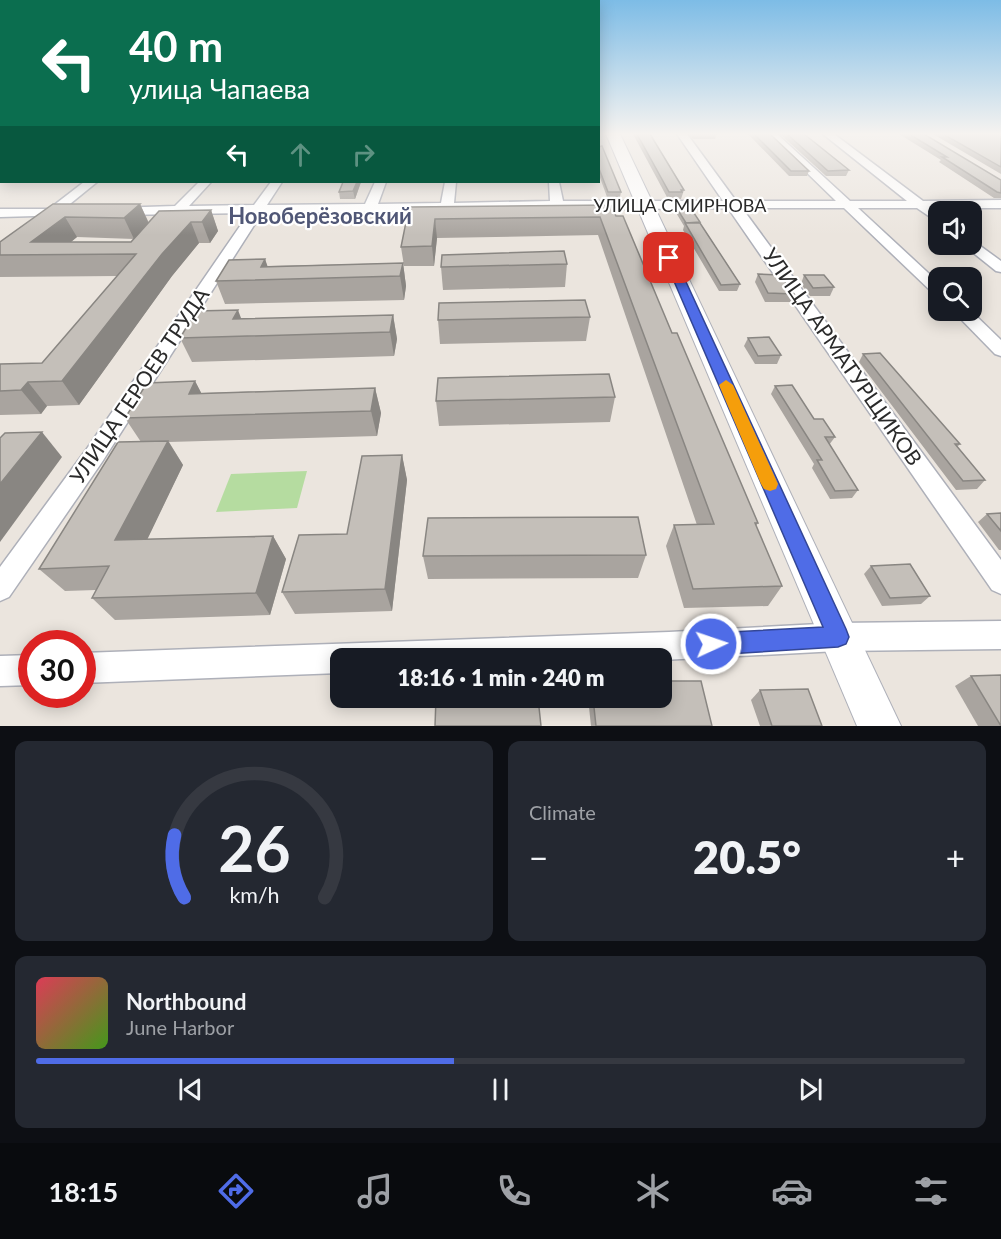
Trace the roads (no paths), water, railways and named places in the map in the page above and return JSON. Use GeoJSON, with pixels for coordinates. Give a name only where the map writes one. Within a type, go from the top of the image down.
{"type":"FeatureCollection","features":[{"type":"Feature","properties":{"kind":"street"},"geometry":{"type":"LineString","coordinates":[[629,168],[879,726]]}},
{"type":"Feature","properties":{"kind":"street","name":"УЛИЦА АРМАТУРЩИКОВ"},"geometry":{"type":"LineString","coordinates":[[707,168],[1001,581]]}},
{"type":"Feature","properties":{"kind":"street"},"geometry":{"type":"LineString","coordinates":[[808,168],[928,281]]}},
{"type":"Feature","properties":{"kind":"street"},"geometry":{"type":"LineString","coordinates":[[872,168],[928,210]]}},
{"type":"Feature","properties":{"kind":"street"},"geometry":{"type":"LineString","coordinates":[[52,212],[90,183]]}},
{"type":"Feature","properties":{"kind":"street"},"geometry":{"type":"LineString","coordinates":[[179,210],[204,183]]}},
{"type":"Feature","properties":{"kind":"street","name":"УЛИЦА ГЕРОЕВ ТРУДА"},"geometry":{"type":"LineString","coordinates":[[0,588],[94,456],[275,183]]}},
{"type":"Feature","properties":{"kind":"street"},"geometry":{"type":"LineString","coordinates":[[370,208],[380,183]]}},
{"type":"Feature","properties":{"kind":"street"},"geometry":{"type":"LineString","coordinates":[[447,207],[450,183]]}},
{"type":"Feature","properties":{"kind":"street"},"geometry":{"type":"LineString","coordinates":[[554,183],[558,205]]}},
{"type":"Feature","properties":{"kind":"street","name":"УЛИЦА СМИРНОВА"},"geometry":{"type":"LineString","coordinates":[[110,211],[558,205],[1001,204]]}},
{"type":"Feature","properties":{"kind":"street"},"geometry":{"type":"LineString","coordinates":[[0,213],[75,212]]}},
{"type":"Feature","properties":{"kind":"street"},"geometry":{"type":"LineString","coordinates":[[982,253],[1001,268]]}},
{"type":"Feature","properties":{"kind":"street"},"geometry":{"type":"LineString","coordinates":[[971,321],[1001,350]]}},
{"type":"Feature","properties":{"kind":"street"},"geometry":{"type":"LineString","coordinates":[[96,667],[669,646],[838,637],[1001,635]]}},
{"type":"Feature","properties":{"kind":"street"},"geometry":{"type":"LineString","coordinates":[[0,671],[18,670]]}},
{"type":"Feature","properties":{"kind":"district","name":"Новоберёзовский"},"geometry":{"type":"Point","coordinates":[320,216]}}]}
